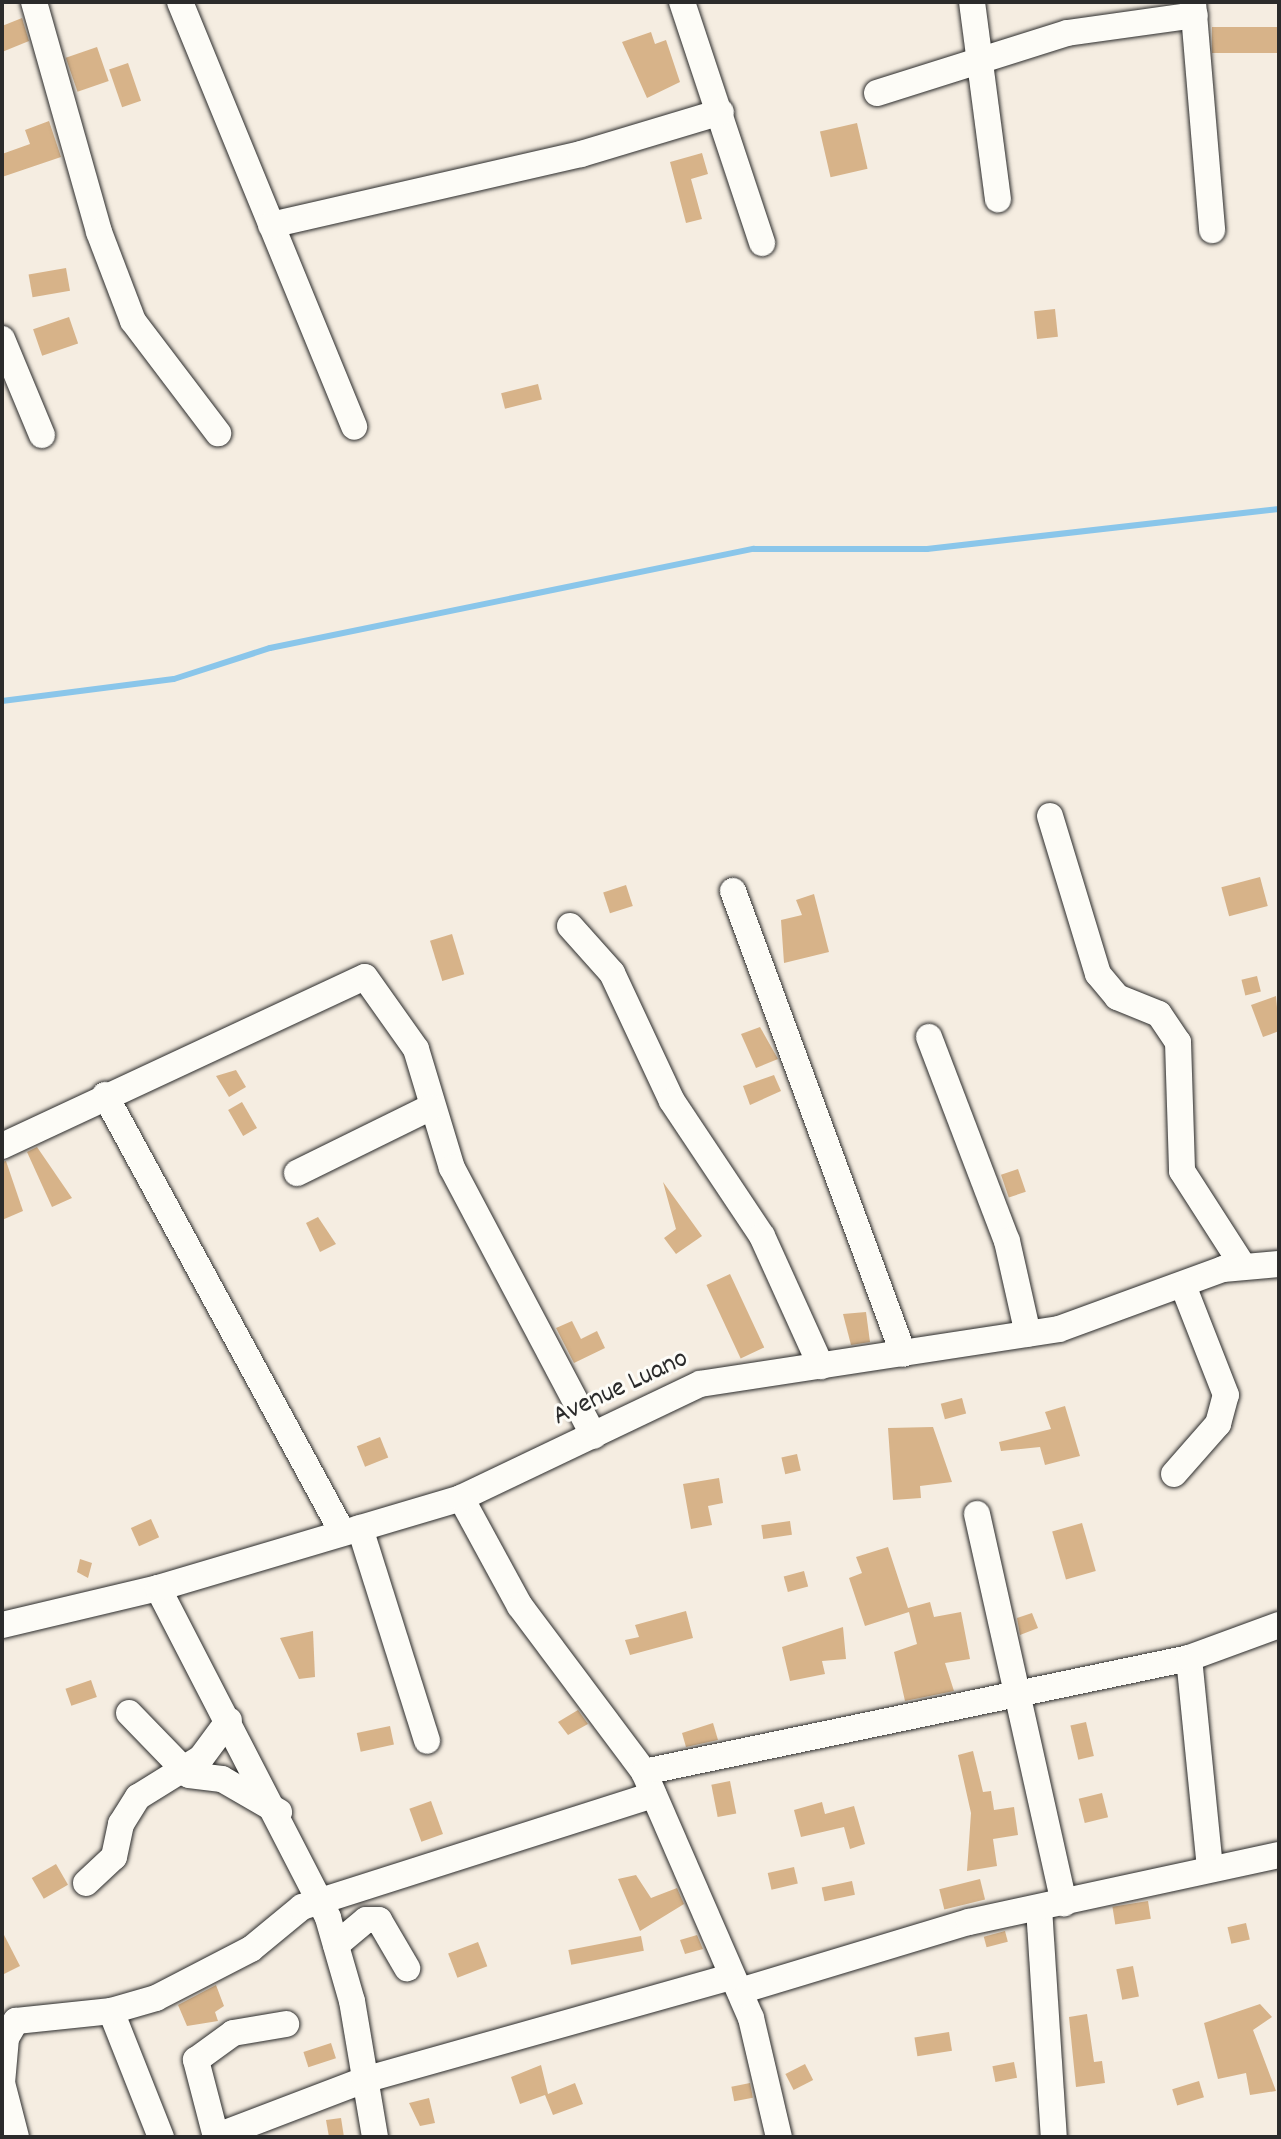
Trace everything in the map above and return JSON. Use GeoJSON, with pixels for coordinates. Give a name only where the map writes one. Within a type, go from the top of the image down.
{"type":"FeatureCollection","features":[{"type":"Feature","properties":{"kind":"street"},"geometry":{"type":"LineString","coordinates":[[34,2],[99,232],[133,321],[218,433]]}},
{"type":"Feature","properties":{"kind":"street"},"geometry":{"type":"LineString","coordinates":[[180,2],[354,427]]}},
{"type":"Feature","properties":{"kind":"street"},"geometry":{"type":"LineString","coordinates":[[682,2],[762,243]]}},
{"type":"Feature","properties":{"kind":"street"},"geometry":{"type":"LineString","coordinates":[[972,2],[998,199]]}},
{"type":"Feature","properties":{"kind":"street"},"geometry":{"type":"LineString","coordinates":[[877,93],[982,64],[1067,33],[1194,8],[1212,230]]}},
{"type":"Feature","properties":{"kind":"street"},"geometry":{"type":"LineString","coordinates":[[271,225],[581,154],[721,112]]}},
{"type":"Feature","properties":{"kind":"street"},"geometry":{"type":"LineString","coordinates":[[2,339],[42,435]]}},
{"type":"Feature","properties":{"kind":"street"},"geometry":{"type":"LineString","coordinates":[[1050,816],[1098,974],[1117,997],[1159,1014],[1178,1042],[1182,1171],[1243,1266]]}},
{"type":"Feature","properties":{"kind":"street"},"geometry":{"type":"LineString","coordinates":[[733,891],[903,1354]]}},
{"type":"Feature","properties":{"kind":"street"},"geometry":{"type":"LineString","coordinates":[[570,926],[612,973],[672,1101],[762,1236],[821,1366]]}},
{"type":"Feature","properties":{"kind":"street"},"geometry":{"type":"LineString","coordinates":[[2,1146],[359,977],[373,983],[388,1019],[412,1041],[452,1168],[594,1436]]}},
{"type":"Feature","properties":{"kind":"street"},"geometry":{"type":"LineString","coordinates":[[929,1037],[1007,1241],[1028,1334]]}},
{"type":"Feature","properties":{"kind":"street"},"geometry":{"type":"LineString","coordinates":[[105,1095],[351,1530],[427,1741]]}},
{"type":"Feature","properties":{"kind":"street"},"geometry":{"type":"LineString","coordinates":[[297,1173],[431,1107]]}},
{"type":"Feature","properties":{"kind":"street","name":"Avenue Luano"},"geometry":{"type":"LineString","coordinates":[[5,1618],[158,1588],[461,1498],[700,1384],[1028,1334],[1184,1288],[1243,1266],[1279,1264]]}},
{"type":"Feature","properties":{"kind":"street"},"geometry":{"type":"LineString","coordinates":[[1174,1474],[1218,1424],[1226,1395],[1184,1288]]}},
{"type":"Feature","properties":{"kind":"street"},"geometry":{"type":"LineString","coordinates":[[461,1498],[520,1606],[649,1783],[764,2060],[779,2137]]}},
{"type":"Feature","properties":{"kind":"street"},"geometry":{"type":"LineString","coordinates":[[977,1514],[1020,1696],[1052,1905],[1054,2137]]}},
{"type":"Feature","properties":{"kind":"street"},"geometry":{"type":"LineString","coordinates":[[158,1588],[279,1812],[320,1900],[336,1945],[375,2137]]}},
{"type":"Feature","properties":{"kind":"street"},"geometry":{"type":"LineString","coordinates":[[16,2137],[3,2100],[6,2038],[15,2014],[111,2011],[156,1998],[251,1949],[320,1900],[649,1783],[1189,1658],[1279,1625]]}},
{"type":"Feature","properties":{"kind":"street"},"geometry":{"type":"LineString","coordinates":[[1189,1658],[1210,1867]]}},
{"type":"Feature","properties":{"kind":"street"},"geometry":{"type":"LineString","coordinates":[[129,1713],[197,1780],[222,1779],[279,1812]]}},
{"type":"Feature","properties":{"kind":"street"},"geometry":{"type":"LineString","coordinates":[[86,1883],[114,1857],[127,1810],[181,1767],[215,1745],[229,1720]]}},
{"type":"Feature","properties":{"kind":"street"},"geometry":{"type":"LineString","coordinates":[[286,2024],[233,2033],[199,2057],[196,2077],[211,2106],[216,2137],[364,2080],[911,1937],[1210,1867],[1279,1855]]}},
{"type":"Feature","properties":{"kind":"street"},"geometry":{"type":"LineString","coordinates":[[336,1945],[366,1920],[379,1920],[407,1968]]}},
{"type":"Feature","properties":{"kind":"street"},"geometry":{"type":"LineString","coordinates":[[111,2011],[161,2137]]}},
{"type":"Feature","properties":{"kind":"street"},"geometry":{"type":"LineString","coordinates":[[211,2106],[249,2124]]}},
{"type":"Feature","properties":{"kind":"building"},"geometry":{"type":"Polygon","coordinates":[[[22,18],[29,41],[2,52],[2,26],[22,18]]]}},
{"type":"Feature","properties":{"kind":"building"},"geometry":{"type":"Polygon","coordinates":[[[1212,27],[1279,27],[1279,53],[1212,53],[1212,27]]]}},
{"type":"Feature","properties":{"kind":"building"},"geometry":{"type":"Polygon","coordinates":[[[651,32],[655,44],[666,40],[680,82],[647,98],[622,42],[651,32]]]}},
{"type":"Feature","properties":{"kind":"building"},"geometry":{"type":"Polygon","coordinates":[[[97,47],[109,81],[78,92],[66,58],[97,47]]]}},
{"type":"Feature","properties":{"kind":"building"},"geometry":{"type":"Polygon","coordinates":[[[128,63],[141,101],[122,107],[109,70],[128,63]]]}},
{"type":"Feature","properties":{"kind":"building"},"geometry":{"type":"Polygon","coordinates":[[[49,121],[61,157],[2,177],[2,154],[30,144],[25,130],[49,121]]]}},
{"type":"Feature","properties":{"kind":"building"},"geometry":{"type":"Polygon","coordinates":[[[857,123],[868,169],[831,177],[820,132],[857,123]]]}},
{"type":"Feature","properties":{"kind":"building"},"geometry":{"type":"Polygon","coordinates":[[[702,153],[708,174],[691,179],[702,219],[686,223],[670,162],[702,153]]]}},
{"type":"Feature","properties":{"kind":"building"},"geometry":{"type":"Polygon","coordinates":[[[66,268],[70,291],[33,297],[29,275],[66,268]]]}},
{"type":"Feature","properties":{"kind":"building"},"geometry":{"type":"Polygon","coordinates":[[[1055,309],[1058,337],[1037,339],[1034,311],[1055,309]]]}},
{"type":"Feature","properties":{"kind":"building"},"geometry":{"type":"Polygon","coordinates":[[[69,317],[78,343],[42,356],[33,329],[69,317]]]}},
{"type":"Feature","properties":{"kind":"building"},"geometry":{"type":"Polygon","coordinates":[[[538,384],[542,400],[505,409],[501,393],[538,384]]]}},
{"type":"Feature","properties":{"kind":"building"},"geometry":{"type":"Polygon","coordinates":[[[1260,877],[1268,906],[1229,916],[1221,887],[1260,877]]]}},
{"type":"Feature","properties":{"kind":"building"},"geometry":{"type":"Polygon","coordinates":[[[626,885],[633,906],[610,913],[603,892],[626,885]]]}},
{"type":"Feature","properties":{"kind":"building"},"geometry":{"type":"Polygon","coordinates":[[[814,894],[829,952],[784,963],[781,920],[802,915],[796,900],[814,894]]]}},
{"type":"Feature","properties":{"kind":"building"},"geometry":{"type":"Polygon","coordinates":[[[452,934],[464,974],[442,981],[430,941],[452,934]]]}},
{"type":"Feature","properties":{"kind":"building"},"geometry":{"type":"Polygon","coordinates":[[[1257,976],[1261,992],[1245,995],[1241,980],[1257,976]]]}},
{"type":"Feature","properties":{"kind":"building"},"geometry":{"type":"Polygon","coordinates":[[[1276,996],[1279,1031],[1263,1037],[1251,1005],[1276,996]]]}},
{"type":"Feature","properties":{"kind":"building"},"geometry":{"type":"Polygon","coordinates":[[[760,1027],[778,1059],[756,1068],[741,1034],[760,1027]]]}},
{"type":"Feature","properties":{"kind":"building"},"geometry":{"type":"Polygon","coordinates":[[[236,1070],[246,1087],[229,1097],[216,1076],[236,1070]]]}},
{"type":"Feature","properties":{"kind":"building"},"geometry":{"type":"Polygon","coordinates":[[[774,1075],[781,1091],[750,1105],[743,1086],[774,1075]]]}},
{"type":"Feature","properties":{"kind":"building"},"geometry":{"type":"Polygon","coordinates":[[[242,1102],[257,1128],[243,1136],[228,1110],[242,1102]]]}},
{"type":"Feature","properties":{"kind":"building"},"geometry":{"type":"Polygon","coordinates":[[[37,1147],[72,1198],[52,1207],[27,1152],[37,1147]]]}},
{"type":"Feature","properties":{"kind":"building"},"geometry":{"type":"Polygon","coordinates":[[[6,1161],[23,1211],[2,1220],[2,1162],[6,1161]]]}},
{"type":"Feature","properties":{"kind":"building"},"geometry":{"type":"Polygon","coordinates":[[[1018,1169],[1026,1192],[1009,1198],[1001,1175],[1018,1169]]]}},
{"type":"Feature","properties":{"kind":"building"},"geometry":{"type":"Polygon","coordinates":[[[663,1182],[702,1236],[676,1254],[664,1238],[676,1229],[663,1182]]]}},
{"type":"Feature","properties":{"kind":"building"},"geometry":{"type":"Polygon","coordinates":[[[318,1217],[336,1244],[320,1252],[306,1223],[318,1217]]]}},
{"type":"Feature","properties":{"kind":"building"},"geometry":{"type":"Polygon","coordinates":[[[730,1274],[764,1347],[741,1358],[706,1285],[730,1274]]]}},
{"type":"Feature","properties":{"kind":"building"},"geometry":{"type":"Polygon","coordinates":[[[866,1312],[870,1342],[851,1345],[843,1314],[866,1312]]]}},
{"type":"Feature","properties":{"kind":"building"},"geometry":{"type":"Polygon","coordinates":[[[572,1321],[581,1339],[597,1331],[605,1348],[574,1363],[556,1328],[572,1321]]]}},
{"type":"Feature","properties":{"kind":"building"},"geometry":{"type":"Polygon","coordinates":[[[962,1398],[966,1413],[945,1419],[941,1404],[962,1398]]]}},
{"type":"Feature","properties":{"kind":"building"},"geometry":{"type":"Polygon","coordinates":[[[1065,1406],[1080,1456],[1045,1465],[1040,1447],[1001,1451],[999,1442],[1051,1429],[1045,1412],[1065,1406]]]}},
{"type":"Feature","properties":{"kind":"building"},"geometry":{"type":"Polygon","coordinates":[[[933,1427],[952,1482],[920,1486],[921,1498],[893,1500],[888,1428],[933,1427]]]}},
{"type":"Feature","properties":{"kind":"building"},"geometry":{"type":"Polygon","coordinates":[[[380,1437],[388,1457],[365,1467],[357,1446],[380,1437]]]}},
{"type":"Feature","properties":{"kind":"building"},"geometry":{"type":"Polygon","coordinates":[[[797,1454],[801,1471],[785,1474],[781,1458],[797,1454]]]}},
{"type":"Feature","properties":{"kind":"building"},"geometry":{"type":"Polygon","coordinates":[[[719,1478],[723,1503],[708,1506],[712,1525],[691,1529],[683,1484],[719,1478]]]}},
{"type":"Feature","properties":{"kind":"building"},"geometry":{"type":"Polygon","coordinates":[[[151,1519],[159,1537],[139,1546],[131,1528],[151,1519]]]}},
{"type":"Feature","properties":{"kind":"building"},"geometry":{"type":"Polygon","coordinates":[[[790,1521],[792,1535],[763,1539],[761,1525],[790,1521]]]}},
{"type":"Feature","properties":{"kind":"building"},"geometry":{"type":"Polygon","coordinates":[[[1082,1523],[1096,1571],[1066,1580],[1052,1532],[1082,1523]]]}},
{"type":"Feature","properties":{"kind":"building"},"geometry":{"type":"Polygon","coordinates":[[[888,1547],[908,1608],[930,1602],[934,1617],[961,1612],[970,1659],[945,1663],[954,1691],[905,1701],[894,1652],[917,1644],[909,1612],[865,1626],[849,1578],[862,1573],[856,1557],[888,1547]]]}},
{"type":"Feature","properties":{"kind":"building"},"geometry":{"type":"Polygon","coordinates":[[[80,1559],[92,1563],[88,1578],[77,1572],[80,1559]]]}},
{"type":"Feature","properties":{"kind":"building"},"geometry":{"type":"Polygon","coordinates":[[[804,1571],[808,1586],[788,1592],[784,1576],[804,1571]]]}},
{"type":"Feature","properties":{"kind":"building"},"geometry":{"type":"Polygon","coordinates":[[[686,1611],[693,1638],[630,1655],[625,1640],[639,1637],[635,1625],[686,1611]]]}},
{"type":"Feature","properties":{"kind":"building"},"geometry":{"type":"Polygon","coordinates":[[[1032,1613],[1038,1628],[1020,1635],[1017,1618],[1032,1613]]]}},
{"type":"Feature","properties":{"kind":"building"},"geometry":{"type":"Polygon","coordinates":[[[843,1627],[846,1659],[822,1661],[825,1674],[790,1681],[782,1647],[843,1627]]]}},
{"type":"Feature","properties":{"kind":"building"},"geometry":{"type":"Polygon","coordinates":[[[313,1631],[315,1677],[299,1679],[280,1638],[313,1631]]]}},
{"type":"Feature","properties":{"kind":"building"},"geometry":{"type":"Polygon","coordinates":[[[91,1680],[97,1697],[71,1706],[65,1689],[91,1680]]]}},
{"type":"Feature","properties":{"kind":"building"},"geometry":{"type":"Polygon","coordinates":[[[578,1710],[588,1724],[568,1735],[558,1722],[578,1710]]]}},
{"type":"Feature","properties":{"kind":"building"},"geometry":{"type":"Polygon","coordinates":[[[1086,1722],[1094,1756],[1078,1760],[1070,1726],[1086,1722]]]}},
{"type":"Feature","properties":{"kind":"building"},"geometry":{"type":"Polygon","coordinates":[[[713,1723],[718,1740],[686,1747],[682,1733],[713,1723]]]}},
{"type":"Feature","properties":{"kind":"building"},"geometry":{"type":"Polygon","coordinates":[[[390,1726],[394,1745],[361,1752],[357,1733],[390,1726]]]}},
{"type":"Feature","properties":{"kind":"building"},"geometry":{"type":"Polygon","coordinates":[[[973,1751],[983,1792],[991,1791],[994,1810],[1014,1807],[1018,1835],[993,1839],[997,1866],[967,1871],[971,1813],[958,1755],[973,1751]]]}},
{"type":"Feature","properties":{"kind":"building"},"geometry":{"type":"Polygon","coordinates":[[[730,1781],[736,1813],[718,1817],[711,1785],[730,1781]]]}},
{"type":"Feature","properties":{"kind":"building"},"geometry":{"type":"Polygon","coordinates":[[[1102,1793],[1108,1817],[1085,1823],[1079,1799],[1102,1793]]]}},
{"type":"Feature","properties":{"kind":"building"},"geometry":{"type":"Polygon","coordinates":[[[431,1801],[443,1834],[421,1842],[409,1809],[431,1801]]]}},
{"type":"Feature","properties":{"kind":"building"},"geometry":{"type":"Polygon","coordinates":[[[822,1802],[825,1814],[854,1806],[865,1844],[850,1849],[844,1827],[801,1837],[794,1810],[822,1802]]]}},
{"type":"Feature","properties":{"kind":"building"},"geometry":{"type":"Polygon","coordinates":[[[56,1864],[68,1885],[44,1899],[32,1878],[56,1864]]]}},
{"type":"Feature","properties":{"kind":"building"},"geometry":{"type":"Polygon","coordinates":[[[794,1867],[798,1884],[772,1890],[768,1873],[794,1867]]]}},
{"type":"Feature","properties":{"kind":"building"},"geometry":{"type":"Polygon","coordinates":[[[636,1875],[651,1898],[677,1888],[684,1904],[640,1931],[618,1879],[636,1875]]]}},
{"type":"Feature","properties":{"kind":"building"},"geometry":{"type":"Polygon","coordinates":[[[980,1879],[985,1899],[944,1910],[939,1889],[980,1879]]]}},
{"type":"Feature","properties":{"kind":"building"},"geometry":{"type":"Polygon","coordinates":[[[852,1881],[855,1895],[825,1901],[822,1887],[852,1881]]]}},
{"type":"Feature","properties":{"kind":"building"},"geometry":{"type":"Polygon","coordinates":[[[1148,1901],[1151,1919],[1115,1924],[1112,1907],[1148,1901]]]}},
{"type":"Feature","properties":{"kind":"building"},"geometry":{"type":"Polygon","coordinates":[[[1246,1923],[1250,1940],[1231,1944],[1227,1927],[1246,1923]]]}},
{"type":"Feature","properties":{"kind":"building"},"geometry":{"type":"Polygon","coordinates":[[[2,1931],[20,1966],[2,1975],[2,1931]]]}},
{"type":"Feature","properties":{"kind":"building"},"geometry":{"type":"Polygon","coordinates":[[[1005,1931],[1008,1942],[987,1947],[984,1937],[1005,1931]]]}},
{"type":"Feature","properties":{"kind":"building"},"geometry":{"type":"Polygon","coordinates":[[[697,1935],[703,1949],[685,1954],[680,1940],[697,1935]]]}},
{"type":"Feature","properties":{"kind":"building"},"geometry":{"type":"Polygon","coordinates":[[[641,1936],[644,1951],[571,1965],[568,1950],[641,1936]]]}},
{"type":"Feature","properties":{"kind":"building"},"geometry":{"type":"Polygon","coordinates":[[[478,1942],[487,1966],[457,1978],[448,1953],[478,1942]]]}},
{"type":"Feature","properties":{"kind":"building"},"geometry":{"type":"Polygon","coordinates":[[[1133,1966],[1139,1996],[1122,2000],[1116,1969],[1133,1966]]]}},
{"type":"Feature","properties":{"kind":"building"},"geometry":{"type":"Polygon","coordinates":[[[216,1985],[224,2006],[215,2012],[218,2021],[187,2026],[178,2005],[216,1985]]]}},
{"type":"Feature","properties":{"kind":"building"},"geometry":{"type":"Polygon","coordinates":[[[1260,2004],[1272,2017],[1253,2030],[1276,2091],[1250,2095],[1246,2073],[1218,2079],[1204,2023],[1260,2004]]]}},
{"type":"Feature","properties":{"kind":"building"},"geometry":{"type":"Polygon","coordinates":[[[1087,2014],[1094,2062],[1102,2061],[1105,2083],[1076,2087],[1069,2017],[1087,2014]]]}},
{"type":"Feature","properties":{"kind":"building"},"geometry":{"type":"Polygon","coordinates":[[[949,2032],[952,2051],[917,2056],[914,2037],[949,2032]]]}},
{"type":"Feature","properties":{"kind":"building"},"geometry":{"type":"Polygon","coordinates":[[[331,2043],[336,2058],[308,2067],[303,2052],[331,2043]]]}},
{"type":"Feature","properties":{"kind":"building"},"geometry":{"type":"Polygon","coordinates":[[[1014,2062],[1017,2078],[995,2082],[992,2066],[1014,2062]]]}},
{"type":"Feature","properties":{"kind":"building"},"geometry":{"type":"Polygon","coordinates":[[[805,2064],[813,2080],[794,2090],[785,2074],[805,2064]]]}},
{"type":"Feature","properties":{"kind":"building"},"geometry":{"type":"Polygon","coordinates":[[[541,2065],[548,2094],[575,2083],[583,2104],[553,2115],[545,2095],[520,2104],[511,2077],[541,2065]]]}},
{"type":"Feature","properties":{"kind":"building"},"geometry":{"type":"Polygon","coordinates":[[[1199,2081],[1204,2097],[1177,2105],[1172,2089],[1199,2081]]]}},
{"type":"Feature","properties":{"kind":"building"},"geometry":{"type":"Polygon","coordinates":[[[750,2083],[753,2098],[734,2101],[731,2087],[750,2083]]]}},
{"type":"Feature","properties":{"kind":"building"},"geometry":{"type":"Polygon","coordinates":[[[429,2098],[435,2123],[420,2126],[409,2103],[429,2098]]]}},
{"type":"Feature","properties":{"kind":"building"},"geometry":{"type":"Polygon","coordinates":[[[341,2118],[344,2137],[329,2137],[326,2120],[341,2118]]]}},
{"type":"Feature","properties":{"kind":"waterway"},"geometry":{"type":"LineString","coordinates":[[2,701],[174,679],[270,648],[754,549],[927,549],[1279,509]]}}]}
